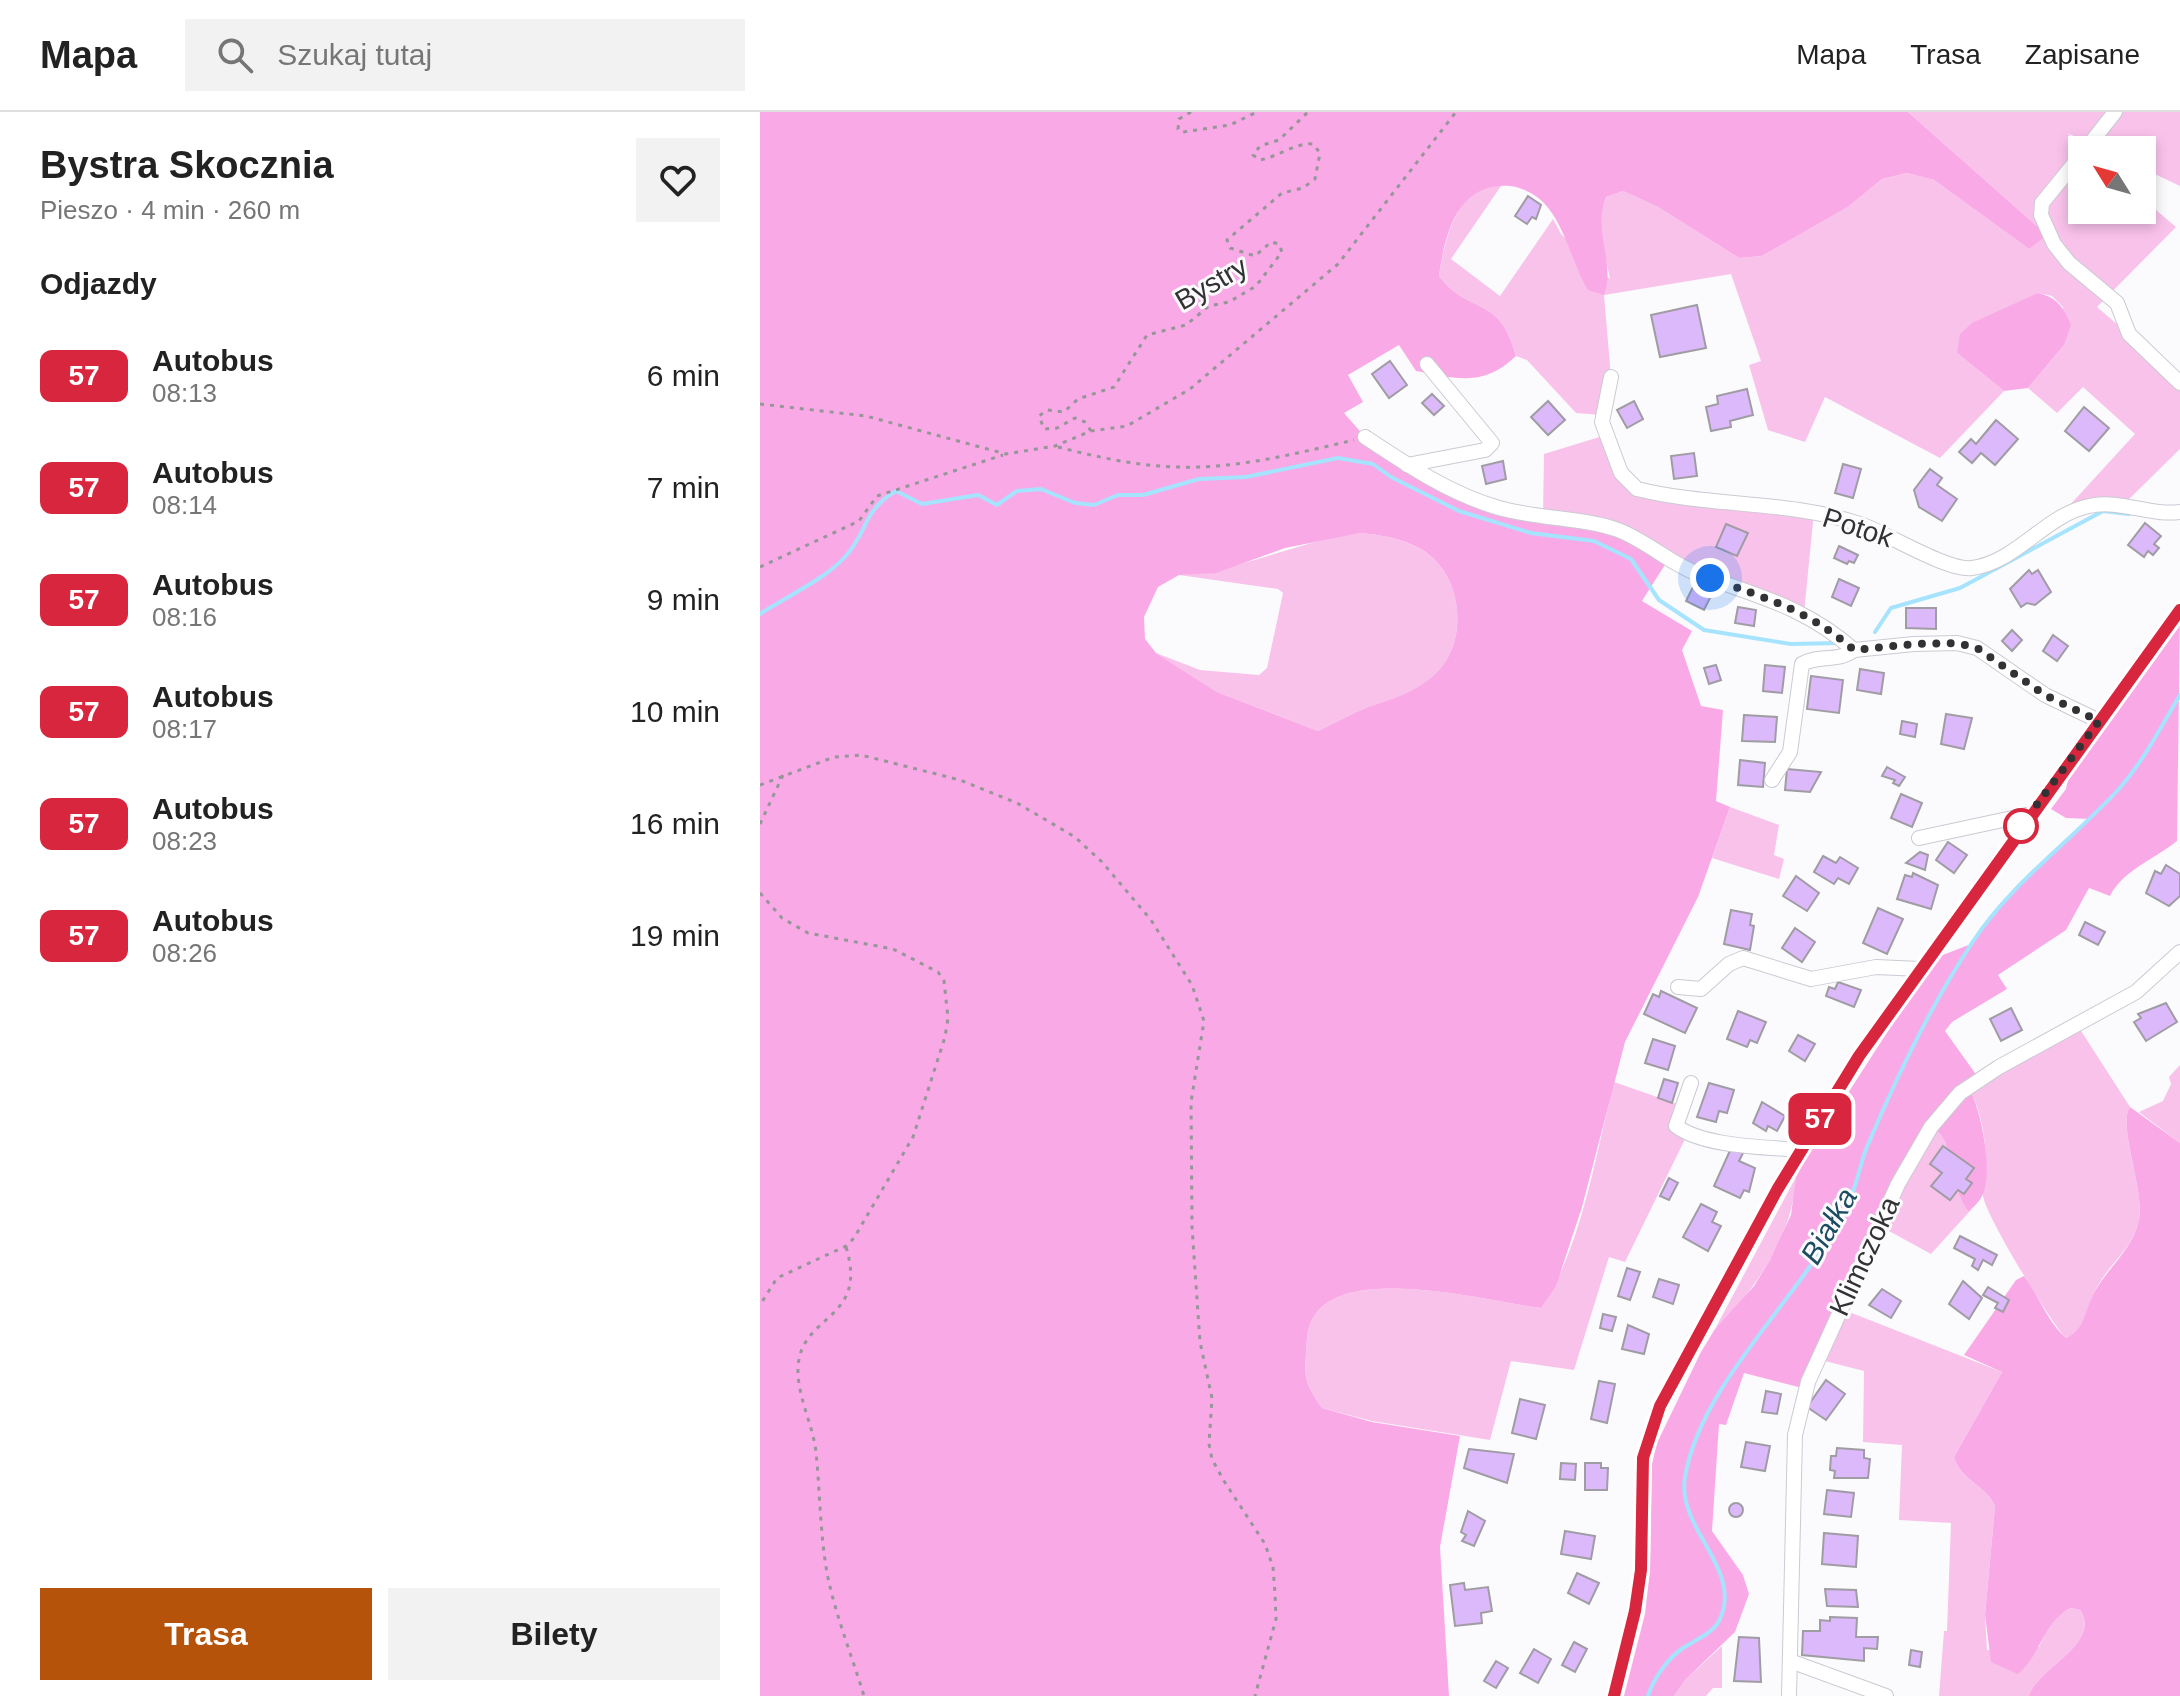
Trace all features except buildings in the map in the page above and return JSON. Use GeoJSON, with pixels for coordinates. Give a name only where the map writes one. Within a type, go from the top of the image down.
{"type":"FeatureCollection","features":[{"type":"Feature","properties":{"kind":"street"},"geometry":{"type":"LineString","coordinates":[[2096,136],[2115,112]]}},
{"type":"Feature","properties":{"kind":"street"},"geometry":{"type":"LineString","coordinates":[[2068,171],[2042,203],[2041,215],[2054,244],[2069,263],[2117,303],[2129,334],[2180,383]]}},
{"type":"Feature","properties":{"kind":"street"},"geometry":{"type":"LineString","coordinates":[[1407,465],[1485,450],[1492,443],[1427,364]]}},
{"type":"Feature","properties":{"kind":"street","name":"Potok"},"geometry":{"type":"LineString","coordinates":[[1611,377],[1602,422],[1621,473],[1637,489],[1814,512],[1888,534],[1954,567],[1970,569],[1990,563],[2050,523],[2089,506],[2180,512]]}},
{"type":"Feature","properties":{"kind":"street"},"geometry":{"type":"LineString","coordinates":[[1365,437],[1455,492],[1500,509],[1615,529],[1635,537],[1695,573],[1794,607],[1825,625],[1854,650]]}},
{"type":"Feature","properties":{"kind":"street"},"geometry":{"type":"LineString","coordinates":[[1614,1696],[1635,1611],[1641,1570],[1643,1458],[1648,1436],[1672,1383],[1801,1150],[1859,1056],[2180,610]]}},
{"type":"Feature","properties":{"kind":"street"},"geometry":{"type":"LineString","coordinates":[[1772,780],[1790,752],[1802,664],[1810,660],[1833,660],[1854,650],[1928,643],[1957,643],[1977,648],[2045,695],[2099,721]]}},
{"type":"Feature","properties":{"kind":"street"},"geometry":{"type":"LineString","coordinates":[[1919,838],[2031,814]]}},
{"type":"Feature","properties":{"kind":"street","name":"Klimczoka"},"geometry":{"type":"LineString","coordinates":[[1789,1696],[1795,1435],[1806,1389],[1852,1278],[1918,1146],[1960,1093],[1999,1067],[2136,992],[2180,952]]}},
{"type":"Feature","properties":{"kind":"street"},"geometry":{"type":"LineString","coordinates":[[1678,987],[1701,989],[1729,964],[1743,958],[1811,979],[1876,967],[1920,969]]}},
{"type":"Feature","properties":{"kind":"street"},"geometry":{"type":"LineString","coordinates":[[1691,1083],[1676,1126],[1687,1135],[1801,1150]]}},
{"type":"Feature","properties":{"kind":"street"},"geometry":{"type":"LineString","coordinates":[[1790,1661],[1886,1696]]}},
{"type":"Feature","properties":{"kind":"path"},"geometry":{"type":"LineString","coordinates":[[1191,112],[1179,119],[1178,129],[1230,125],[1257,112]]}},
{"type":"Feature","properties":{"kind":"path","name":"Bystry"},"geometry":{"type":"LineString","coordinates":[[1091,431],[1085,422],[1075,418],[1057,428],[1044,429],[1038,422],[1039,416],[1047,410],[1064,412],[1078,399],[1114,387],[1147,335],[1186,325],[1209,306],[1229,302],[1256,286],[1268,266],[1282,252],[1279,244],[1271,242],[1255,256],[1230,248],[1227,240],[1282,193],[1303,188],[1315,179],[1320,153],[1313,144],[1306,143],[1277,157],[1260,160],[1253,155],[1260,146],[1279,140],[1308,112]]}},
{"type":"Feature","properties":{"kind":"path"},"geometry":{"type":"LineString","coordinates":[[760,567],[859,521],[877,496],[1006,454],[1055,446],[1091,431],[1127,426],[1190,389],[1338,264],[1456,112]]}},
{"type":"Feature","properties":{"kind":"path"},"geometry":{"type":"LineString","coordinates":[[760,404],[866,416],[1006,454]]}},
{"type":"Feature","properties":{"kind":"path"},"geometry":{"type":"LineString","coordinates":[[1055,446],[1107,460],[1180,468],[1252,461],[1365,437]]}},
{"type":"Feature","properties":{"kind":"path"},"geometry":{"type":"LineString","coordinates":[[760,785],[834,757],[881,758],[960,780],[1038,813],[1075,837],[1125,888],[1192,985],[1204,1021],[1191,1102],[1192,1227],[1200,1342],[1212,1398],[1209,1444],[1212,1459],[1265,1544],[1273,1567],[1276,1619],[1255,1696]]}},
{"type":"Feature","properties":{"kind":"path"},"geometry":{"type":"LineString","coordinates":[[760,824],[783,775]]}},
{"type":"Feature","properties":{"kind":"path"},"geometry":{"type":"LineString","coordinates":[[760,893],[782,918],[808,933],[893,949],[938,972],[944,981],[948,1018],[945,1037],[913,1137],[846,1246],[777,1278],[760,1305]]}},
{"type":"Feature","properties":{"kind":"path"},"geometry":{"type":"LineString","coordinates":[[846,1246],[851,1263],[850,1291],[839,1310],[810,1337],[800,1353],[798,1371],[816,1451],[828,1575],[864,1696]]}},
{"type":"Feature","properties":{"kind":"shaded area"},"geometry":{"type":"Polygon","coordinates":[[[760,112],[1908,112],[2038,227],[2043,238],[2029,249],[1934,180],[1907,173],[1882,179],[1848,207],[1762,256],[1739,258],[1658,207],[1623,191],[1606,197],[1602,210],[1607,271],[1604,295],[1588,290],[1557,221],[1543,202],[1519,188],[1492,187],[1477,192],[1457,214],[1445,244],[1439,276],[1462,297],[1493,314],[1509,336],[1516,356],[1492,373],[1457,378],[1416,371],[1399,345],[1348,375],[1363,402],[1344,413],[1365,437],[1455,492],[1615,529],[1668,560],[1642,601],[1692,631],[1682,650],[1701,706],[1723,710],[1716,801],[1730,807],[1698,897],[1625,1042],[1582,1207],[1556,1286],[1541,1308],[1446,1293],[1407,1289],[1370,1290],[1339,1297],[1317,1312],[1307,1339],[1306,1375],[1322,1408],[1372,1422],[1460,1436],[1440,1547],[1449,1696],[760,1696],[760,112]],[[1360,533],[1285,548],[1216,573],[1179,575],[1158,587],[1144,617],[1145,639],[1156,653],[1217,692],[1318,731],[1405,694],[1438,671],[1453,645],[1457,615],[1451,584],[1444,571],[1427,553],[1389,537],[1360,533]]]}},
{"type":"Feature","properties":{"kind":"shaded area"},"geometry":{"type":"Polygon","coordinates":[[[1908,112],[2180,112],[2180,186],[2156,175],[2156,136],[2074,136],[2067,133],[2070,136],[2068,224],[2156,224],[2156,210],[2176,227],[2097,307],[2180,383],[2180,449],[2121,507],[2068,507],[2135,434],[2083,387],[2057,413],[2028,388],[2064,345],[2063,307],[2052,296],[2038,293],[1957,353],[2004,391],[1940,458],[1825,397],[1805,442],[1768,430],[1749,365],[1761,361],[1731,274],[1604,295],[1611,377],[1602,415],[1576,413],[1527,360],[1516,356],[1509,336],[1493,314],[1462,297],[1439,276],[1444,248],[1455,218],[1473,194],[1486,187],[1501,186],[1451,259],[1500,296],[1553,219],[1561,234],[1610,279],[1600,231],[1600,213],[1606,197],[1623,191],[1658,207],[1739,258],[1762,256],[1848,207],[1882,179],[1907,173],[1934,180],[2029,249],[2038,227],[1908,112]]]}},
{"type":"Feature","properties":{"kind":"shaded area"},"geometry":{"type":"Polygon","coordinates":[[[2038,293],[2059,304],[2071,325],[2064,345],[2028,388],[2004,391],[1957,353],[1960,334],[1972,323],[2038,293]]]}},
{"type":"Feature","properties":{"kind":"shaded area"},"geometry":{"type":"Polygon","coordinates":[[[1606,435],[1629,484],[1814,512],[1804,613],[1543,516],[1544,454],[1606,435]]]}},
{"type":"Feature","properties":{"kind":"shaded area"},"geometry":{"type":"Polygon","coordinates":[[[1360,533],[1389,537],[1418,548],[1434,559],[1451,584],[1457,615],[1453,645],[1438,671],[1414,689],[1318,731],[1217,692],[1156,653],[1200,670],[1259,675],[1267,668],[1283,593],[1278,589],[1179,575],[1225,568],[1314,542],[1360,533]]]}},
{"type":"Feature","properties":{"kind":"shaded area"},"geometry":{"type":"Polygon","coordinates":[[[2180,610],[2177,841],[2131,872],[2110,896],[2089,888],[2066,930],[1998,975],[2007,989],[1952,1022],[1945,1031],[1980,1080],[1969,1088],[1978,1111],[1987,1159],[1985,1188],[1981,1198],[1969,1212],[1957,1189],[1944,1140],[1939,1132],[1930,1127],[1806,1389],[1744,1373],[1726,1425],[1719,1424],[1712,1531],[1743,1575],[1749,1594],[1735,1632],[1685,1680],[1674,1696],[1624,1696],[1645,1614],[1650,1570],[1652,1464],[1657,1443],[1701,1352],[1715,1329],[1754,1286],[1770,1260],[1791,1215],[1796,1177],[1803,1163],[1935,958],[1971,944],[2010,895],[2090,819],[2066,818],[2051,809],[2066,789],[2069,775],[2180,610]]]}},
{"type":"Feature","properties":{"kind":"shaded area"},"geometry":{"type":"Polygon","coordinates":[[[1730,807],[1779,825],[1774,855],[1784,859],[1779,879],[1712,858],[1730,807]]]}},
{"type":"Feature","properties":{"kind":"shaded area"},"geometry":{"type":"Polygon","coordinates":[[[2076,1023],[2130,1107],[2127,1128],[2140,1208],[2132,1239],[2102,1278],[2078,1329],[2066,1338],[2020,1268],[1986,1206],[1983,1192],[1986,1171],[1984,1139],[1977,1106],[1968,1087],[2076,1023]]]}},
{"type":"Feature","properties":{"kind":"shaded area"},"geometry":{"type":"Polygon","coordinates":[[[2180,1065],[2180,1143],[2139,1112],[2163,1101],[2171,1084],[2169,1077],[2180,1065]]]}},
{"type":"Feature","properties":{"kind":"shaded area"},"geometry":{"type":"Polygon","coordinates":[[[1614,1082],[1683,1106],[1676,1126],[1687,1135],[1625,1262],[1609,1257],[1574,1370],[1511,1361],[1490,1440],[1372,1421],[1322,1408],[1306,1375],[1307,1339],[1317,1312],[1339,1297],[1370,1290],[1407,1289],[1541,1308],[1555,1284],[1577,1228],[1614,1082]]]}},
{"type":"Feature","properties":{"kind":"shaded area"},"geometry":{"type":"Polygon","coordinates":[[[2130,1107],[2180,1143],[2180,1696],[2029,1696],[2043,1676],[2076,1645],[2083,1634],[2085,1622],[2080,1610],[2071,1608],[2062,1614],[2018,1674],[1991,1662],[1985,1615],[1995,1506],[1986,1493],[1962,1472],[1954,1457],[2002,1372],[1964,1355],[2016,1280],[2024,1276],[2054,1325],[2066,1338],[2077,1330],[2094,1293],[2126,1249],[2139,1220],[2138,1192],[2127,1128],[2130,1107]]]}},
{"type":"Feature","properties":{"kind":"shaded area"},"geometry":{"type":"Polygon","coordinates":[[[1937,1129],[1948,1146],[1958,1191],[1969,1212],[1931,1254],[1878,1225],[1937,1129]]]}},
{"type":"Feature","properties":{"kind":"shaded area"},"geometry":{"type":"Polygon","coordinates":[[[1796,1177],[1788,1220],[1770,1260],[1745,1297],[1715,1329],[1796,1177]]]}},
{"type":"Feature","properties":{"kind":"shaded area"},"geometry":{"type":"Polygon","coordinates":[[[1839,1308],[2002,1372],[1954,1457],[1962,1472],[1986,1493],[1995,1506],[1985,1615],[1987,1650],[2039,1647],[2052,1624],[2071,1608],[2080,1610],[2085,1622],[2083,1634],[2076,1645],[2043,1676],[2029,1696],[1939,1696],[1944,1631],[1947,1631],[1951,1523],[1899,1520],[1902,1445],[1863,1442],[1864,1371],[1817,1359],[1839,1308]]]}},
{"type":"Feature","properties":{"kind":"shaded area"},"geometry":{"type":"Polygon","coordinates":[[[1722,1646],[1722,1688],[1713,1688],[1706,1696],[1674,1696],[1685,1680],[1722,1646]]]}},
{"type":"Feature","properties":{"kind":"waterway"},"geometry":{"type":"LineString","coordinates":[[760,614],[836,566],[852,548],[877,506],[896,491],[922,504],[978,495],[997,505],[1017,491],[1041,489],[1075,503],[1094,505],[1118,495],[1143,495],[1199,479],[1246,477],[1338,458],[1373,464],[1391,477],[1459,511],[1531,533],[1594,541],[1631,559],[1659,600],[1704,630],[1791,644],[1840,643]]}},
{"type":"Feature","properties":{"kind":"waterway"},"geometry":{"type":"LineString","coordinates":[[1875,632],[1891,608],[1960,588],[2103,511],[2129,514]]}},
{"type":"Feature","properties":{"kind":"waterway","name":"Białka"},"geometry":{"type":"LineString","coordinates":[[1648,1696],[1657,1676],[1672,1658],[1717,1624],[1725,1600],[1717,1565],[1690,1514],[1685,1496],[1685,1477],[1695,1440],[1712,1404],[1832,1232],[1853,1192],[1867,1147],[1902,1068],[1942,991],[1972,943],[2005,901],[2118,790],[2136,768],[2180,695]]}},
{"type":"Feature","properties":{"kind":"bus line","name":"57"},"geometry":{"type":"LineString","coordinates":[[1614,1696],[1635,1611],[1641,1570],[1643,1458],[1660,1406],[1777,1190],[1859,1056],[2004,850],[2180,610]]}},
{"type":"Feature","properties":{"kind":"route"},"geometry":{"type":"LineString","coordinates":[[1710,578],[1794,607],[1825,625],[1854,650],[1957,643],[1977,648],[2045,695],[2099,721],[2021,826]]}}]}
